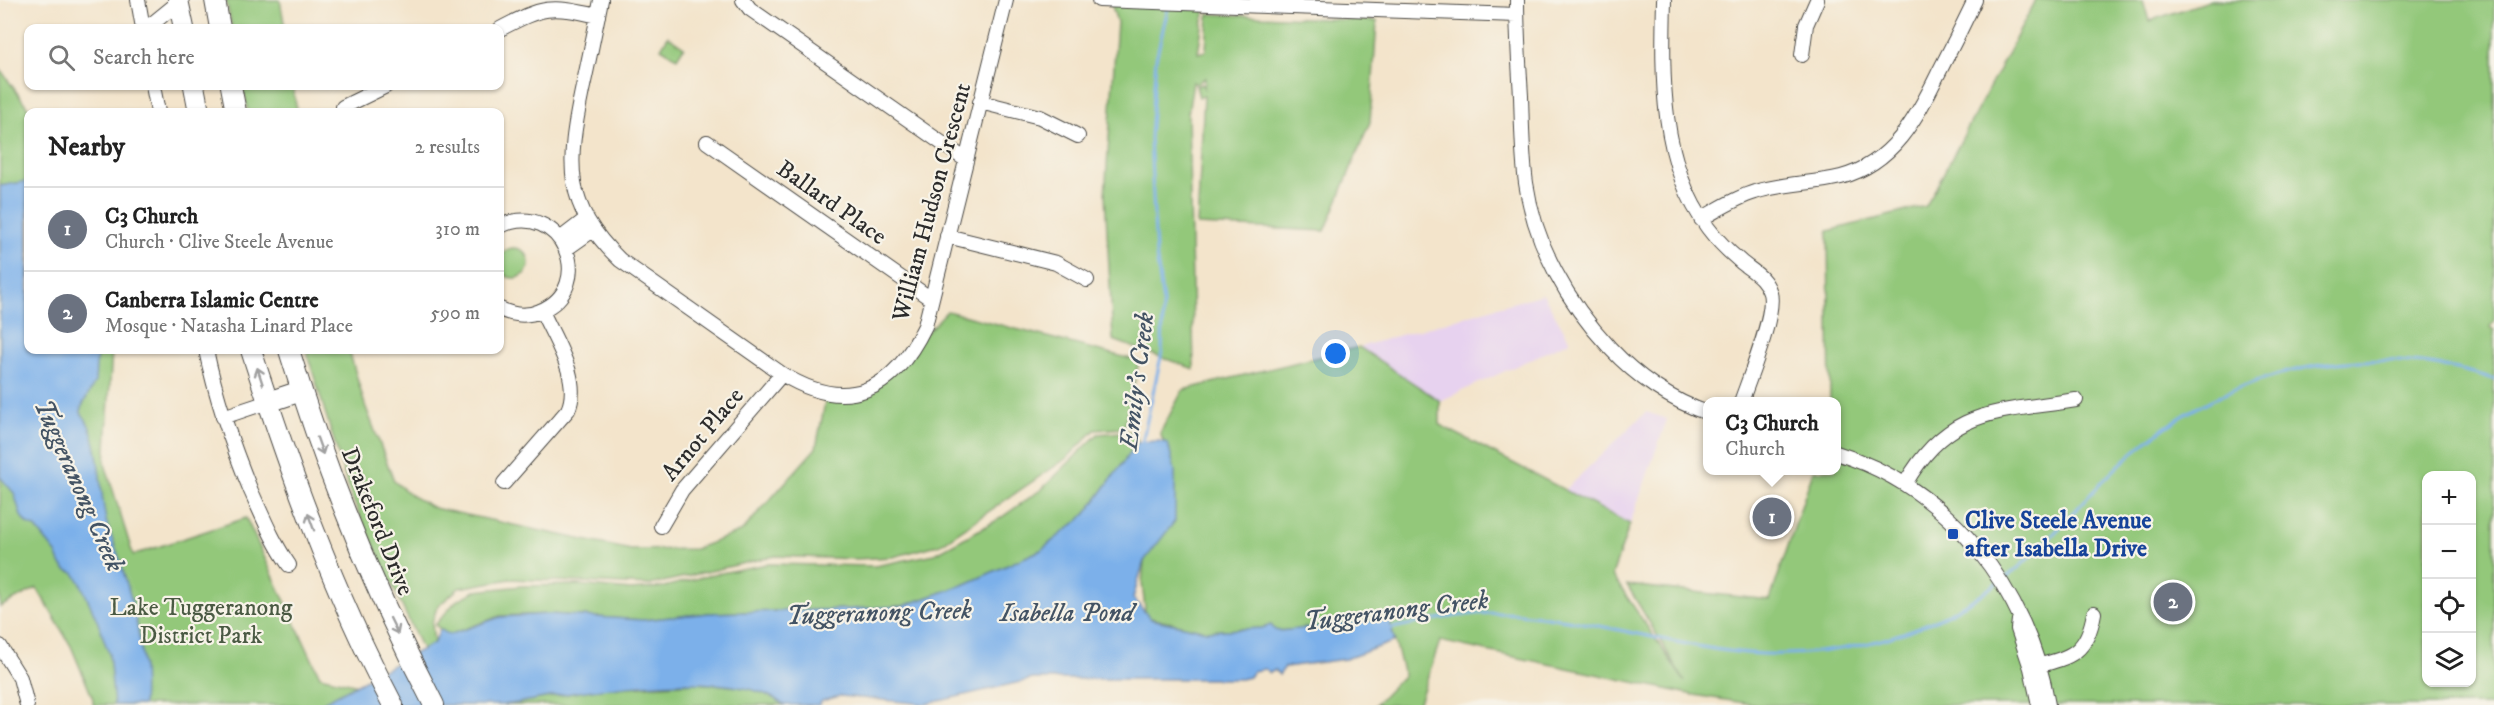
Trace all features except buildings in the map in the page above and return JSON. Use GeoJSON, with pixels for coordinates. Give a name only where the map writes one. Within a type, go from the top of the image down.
{"type":"FeatureCollection","features":[{"type":"Feature","properties":{"kind":"highway"},"geometry":{"type":"LineString","coordinates":[[215,0],[219,24]]}},
{"type":"Feature","properties":{"kind":"highway"},"geometry":{"type":"LineString","coordinates":[[178,1],[182,24]]}},
{"type":"Feature","properties":{"kind":"highway"},"geometry":{"type":"LineString","coordinates":[[195,90],[198,108]]}},
{"type":"Feature","properties":{"kind":"highway"},"geometry":{"type":"LineString","coordinates":[[232,90],[235,108]]}},
{"type":"Feature","properties":{"kind":"highway"},"geometry":{"type":"LineString","coordinates":[[252,354],[325,561],[393,705]]}},
{"type":"Feature","properties":{"kind":"highway","name":"Drakeford Drive"},"geometry":{"type":"LineString","coordinates":[[290,354],[301,391],[353,534],[408,655],[434,705]]}},
{"type":"Feature","properties":{"kind":"highway"},"geometry":{"type":"LineString","coordinates":[[268,402],[301,391]]}},
{"type":"Feature","properties":{"kind":"street"},"geometry":{"type":"LineString","coordinates":[[138,0],[144,24]]}},
{"type":"Feature","properties":{"kind":"street","name":"William Hudson Crescent"},"geometry":{"type":"LineString","coordinates":[[601,0],[571,152],[574,186],[590,224],[620,260],[782,374],[804,388],[823,394],[851,393],[879,383],[902,364],[915,346],[925,326],[1006,0]]}},
{"type":"Feature","properties":{"kind":"street"},"geometry":{"type":"LineString","coordinates":[[743,0],[750,9],[966,160]]}},
{"type":"Feature","properties":{"kind":"street"},"geometry":{"type":"LineString","coordinates":[[1099,0],[1517,15]]}},
{"type":"Feature","properties":{"kind":"street"},"geometry":{"type":"LineString","coordinates":[[1517,0],[1526,182],[1540,237],[1547,254],[1584,318],[1619,358],[1646,380],[1674,398],[1703,411]]}},
{"type":"Feature","properties":{"kind":"street"},"geometry":{"type":"LineString","coordinates":[[1664,0],[1662,69],[1665,106],[1682,178],[1701,219],[1726,249],[1759,274],[1766,282],[1770,292],[1770,315],[1743,397]]}},
{"type":"Feature","properties":{"kind":"street"},"geometry":{"type":"LineString","coordinates":[[1802,55],[1806,25],[1817,0]]}},
{"type":"Feature","properties":{"kind":"street"},"geometry":{"type":"LineString","coordinates":[[1701,219],[1734,200],[1755,192],[1840,177],[1860,170],[1879,159],[1897,144],[1911,125],[1975,0]]}},
{"type":"Feature","properties":{"kind":"street"},"geometry":{"type":"LineString","coordinates":[[150,24],[178,1]]}},
{"type":"Feature","properties":{"kind":"street"},"geometry":{"type":"LineString","coordinates":[[504,27],[529,14],[552,8],[598,16]]}},
{"type":"Feature","properties":{"kind":"street"},"geometry":{"type":"LineString","coordinates":[[154,90],[157,108]]}},
{"type":"Feature","properties":{"kind":"street"},"geometry":{"type":"LineString","coordinates":[[344,107],[378,90]]}},
{"type":"Feature","properties":{"kind":"street"},"geometry":{"type":"LineString","coordinates":[[980,102],[1040,117],[1078,136]]}},
{"type":"Feature","properties":{"kind":"street","name":"Ballard Place"},"geometry":{"type":"LineString","coordinates":[[707,142],[932,299]]}},
{"type":"Feature","properties":{"kind":"street"},"geometry":{"type":"LineString","coordinates":[[504,224],[516,220],[533,221],[548,227],[563,244],[570,271],[566,285],[554,303],[542,311],[519,315],[504,310]]}},
{"type":"Feature","properties":{"kind":"street"},"geometry":{"type":"LineString","coordinates":[[563,244],[590,224]]}},
{"type":"Feature","properties":{"kind":"street"},"geometry":{"type":"LineString","coordinates":[[947,236],[1056,263],[1087,280]]}},
{"type":"Feature","properties":{"kind":"street"},"geometry":{"type":"LineString","coordinates":[[504,483],[568,410],[572,401],[573,390],[570,375],[542,311]]}},
{"type":"Feature","properties":{"kind":"street"},"geometry":{"type":"LineString","coordinates":[[207,354],[223,417],[273,541],[289,566]]}},
{"type":"Feature","properties":{"kind":"street","name":"Arnot Place"},"geometry":{"type":"LineString","coordinates":[[662,526],[682,490],[782,374]]}},
{"type":"Feature","properties":{"kind":"street"},"geometry":{"type":"LineString","coordinates":[[1905,484],[1930,447],[1956,426],[1992,413],[2076,400]]}},
{"type":"Feature","properties":{"kind":"street"},"geometry":{"type":"LineString","coordinates":[[223,417],[268,402]]}},
{"type":"Feature","properties":{"kind":"street"},"geometry":{"type":"LineString","coordinates":[[1841,455],[1863,462],[1905,484],[1947,516],[1982,554],[2019,615],[2018,629],[2036,666],[2043,698]]}},
{"type":"Feature","properties":{"kind":"street"},"geometry":{"type":"LineString","coordinates":[[2036,666],[2079,649],[2090,633],[2094,613]]}},
{"type":"Feature","properties":{"kind":"street"},"geometry":{"type":"LineString","coordinates":[[0,646],[20,678],[27,705]]}},
{"type":"Feature","properties":{"kind":"shaded area"},"geometry":{"type":"Polygon","coordinates":[[[1543,294],[1570,341],[1440,401],[1359,347],[1543,294]]]}},
{"type":"Feature","properties":{"kind":"shaded area"},"geometry":{"type":"Polygon","coordinates":[[[1646,412],[1667,419],[1630,524],[1564,491],[1646,412]]]}},
{"type":"Feature","properties":{"kind":"green space"},"geometry":{"type":"Polygon","coordinates":[[[226,0],[280,0],[284,24],[231,24],[226,0]]]}},
{"type":"Feature","properties":{"kind":"green space"},"geometry":{"type":"Polygon","coordinates":[[[1110,0],[1206,0],[1198,53],[1206,51],[1208,14],[1377,21],[1370,122],[1325,231],[1197,225],[1204,96],[1199,97],[1196,86],[1202,84],[1204,88],[1205,78],[1196,84],[1193,82],[1188,114],[1194,369],[1113,340],[1105,195],[1117,22],[1110,0]]]}},
{"type":"Feature","properties":{"kind":"green space"},"geometry":{"type":"Polygon","coordinates":[[[2036,0],[2143,0],[2149,21],[2211,0],[2494,0],[2494,320],[2490,327],[2494,330],[2494,705],[1757,705],[1694,695],[1440,641],[1418,705],[1375,705],[1404,675],[1389,619],[1279,631],[1263,628],[1206,631],[1146,617],[1142,583],[1147,531],[1168,453],[1160,433],[1183,390],[1359,347],[1440,401],[1440,425],[1630,524],[1612,575],[1685,682],[1627,585],[1770,600],[1812,475],[1841,475],[1841,397],[1830,397],[1828,231],[1926,206],[2036,0]]]}},
{"type":"Feature","properties":{"kind":"green space"},"geometry":{"type":"Polygon","coordinates":[[[668,36],[684,47],[677,58],[661,48],[668,36]]]}},
{"type":"Feature","properties":{"kind":"green space","name":"Lake Tuggeranong District Park"},"geometry":{"type":"Polygon","coordinates":[[[0,69],[28,108],[24,108],[24,354],[112,354],[105,464],[133,555],[246,518],[320,676],[358,685],[369,705],[93,705],[93,699],[71,646],[37,588],[0,607],[0,69]]]}},
{"type":"Feature","properties":{"kind":"green space"},"geometry":{"type":"Polygon","coordinates":[[[244,90],[294,90],[296,108],[247,108],[244,90]]]}},
{"type":"Feature","properties":{"kind":"green space"},"geometry":{"type":"Polygon","coordinates":[[[514,248],[520,249],[528,257],[528,269],[525,274],[514,278],[504,275],[504,251],[514,248]]]}},
{"type":"Feature","properties":{"kind":"green space"},"geometry":{"type":"Polygon","coordinates":[[[947,311],[1139,361],[1124,428],[1095,430],[1067,458],[941,544],[893,557],[856,559],[775,556],[650,585],[510,579],[459,588],[437,607],[432,623],[434,643],[422,649],[351,496],[307,354],[350,354],[365,405],[394,481],[412,496],[434,508],[631,550],[695,549],[742,531],[816,448],[826,398],[863,399],[947,311]]]}},
{"type":"Feature","properties":{"kind":"green space"},"geometry":{"type":"Polygon","coordinates":[[[1134,431],[1138,442],[1085,515],[1041,550],[968,583],[903,606],[709,613],[643,620],[549,614],[500,616],[449,635],[435,625],[456,601],[475,591],[521,586],[579,585],[631,590],[664,587],[767,564],[875,566],[935,554],[999,519],[1042,489],[1098,434],[1134,431]]]}},
{"type":"Feature","properties":{"kind":"green space"},"geometry":{"type":"Polygon","coordinates":[[[696,683],[754,690],[775,698],[784,705],[504,705],[596,689],[696,683]]]}},
{"type":"Feature","properties":{"kind":"water"},"geometry":{"type":"Polygon","coordinates":[[[24,182],[24,354],[97,354],[95,382],[81,408],[81,413],[88,422],[96,448],[106,520],[135,616],[143,669],[143,705],[114,705],[109,654],[80,582],[74,573],[61,565],[56,553],[35,527],[27,524],[21,516],[14,493],[0,477],[0,186],[24,182]]]}},
{"type":"Feature","properties":{"kind":"water","name":"Isabella Pond"},"geometry":{"type":"Polygon","coordinates":[[[1138,442],[1168,443],[1175,471],[1175,521],[1144,561],[1133,598],[1151,619],[1206,631],[1262,628],[1271,625],[1279,631],[1389,619],[1395,641],[1346,659],[1285,667],[1279,675],[1275,670],[1270,673],[1265,669],[1253,671],[1249,677],[1241,679],[1033,679],[926,704],[840,696],[822,701],[819,705],[784,705],[764,694],[739,687],[676,683],[583,691],[501,705],[318,705],[434,643],[440,629],[449,635],[500,617],[549,614],[643,620],[709,613],[903,606],[968,583],[1041,550],[1085,515],[1138,442]]]}},
{"type":"Feature","properties":{"kind":"waterway","name":"Emily's Creek"},"geometry":{"type":"LineString","coordinates":[[1142,443],[1162,352],[1163,303],[1156,254],[1150,138],[1156,59],[1168,8]]}},
{"type":"Feature","properties":{"kind":"waterway","name":"Tuggeranong Creek"},"geometry":{"type":"LineString","coordinates":[[2003,580],[2037,551],[2113,471],[2168,425],[2210,401],[2255,382],[2301,369],[2349,362],[2397,361],[2446,367],[2494,379]]}},
{"type":"Feature","properties":{"kind":"waterway","name":"Tuggeranong Creek"},"geometry":{"type":"LineString","coordinates":[[1388,629],[1464,615],[1512,614],[1580,622],[1721,650],[1757,654],[1794,654],[1830,651],[1901,634],[1967,603],[1997,583]]}},
{"type":"Feature","properties":{"kind":"place","name":"C3 Church"},"geometry":{"type":"Point","coordinates":[1772,517]}},
{"type":"Feature","properties":{"kind":"place","name":"Clive Steele Avenue after Isabella Drive"},"geometry":{"type":"Point","coordinates":[1953,534]}},
{"type":"Feature","properties":{"kind":"place","name":"Canberra Islamic Centre"},"geometry":{"type":"Point","coordinates":[2173,602]}}]}
